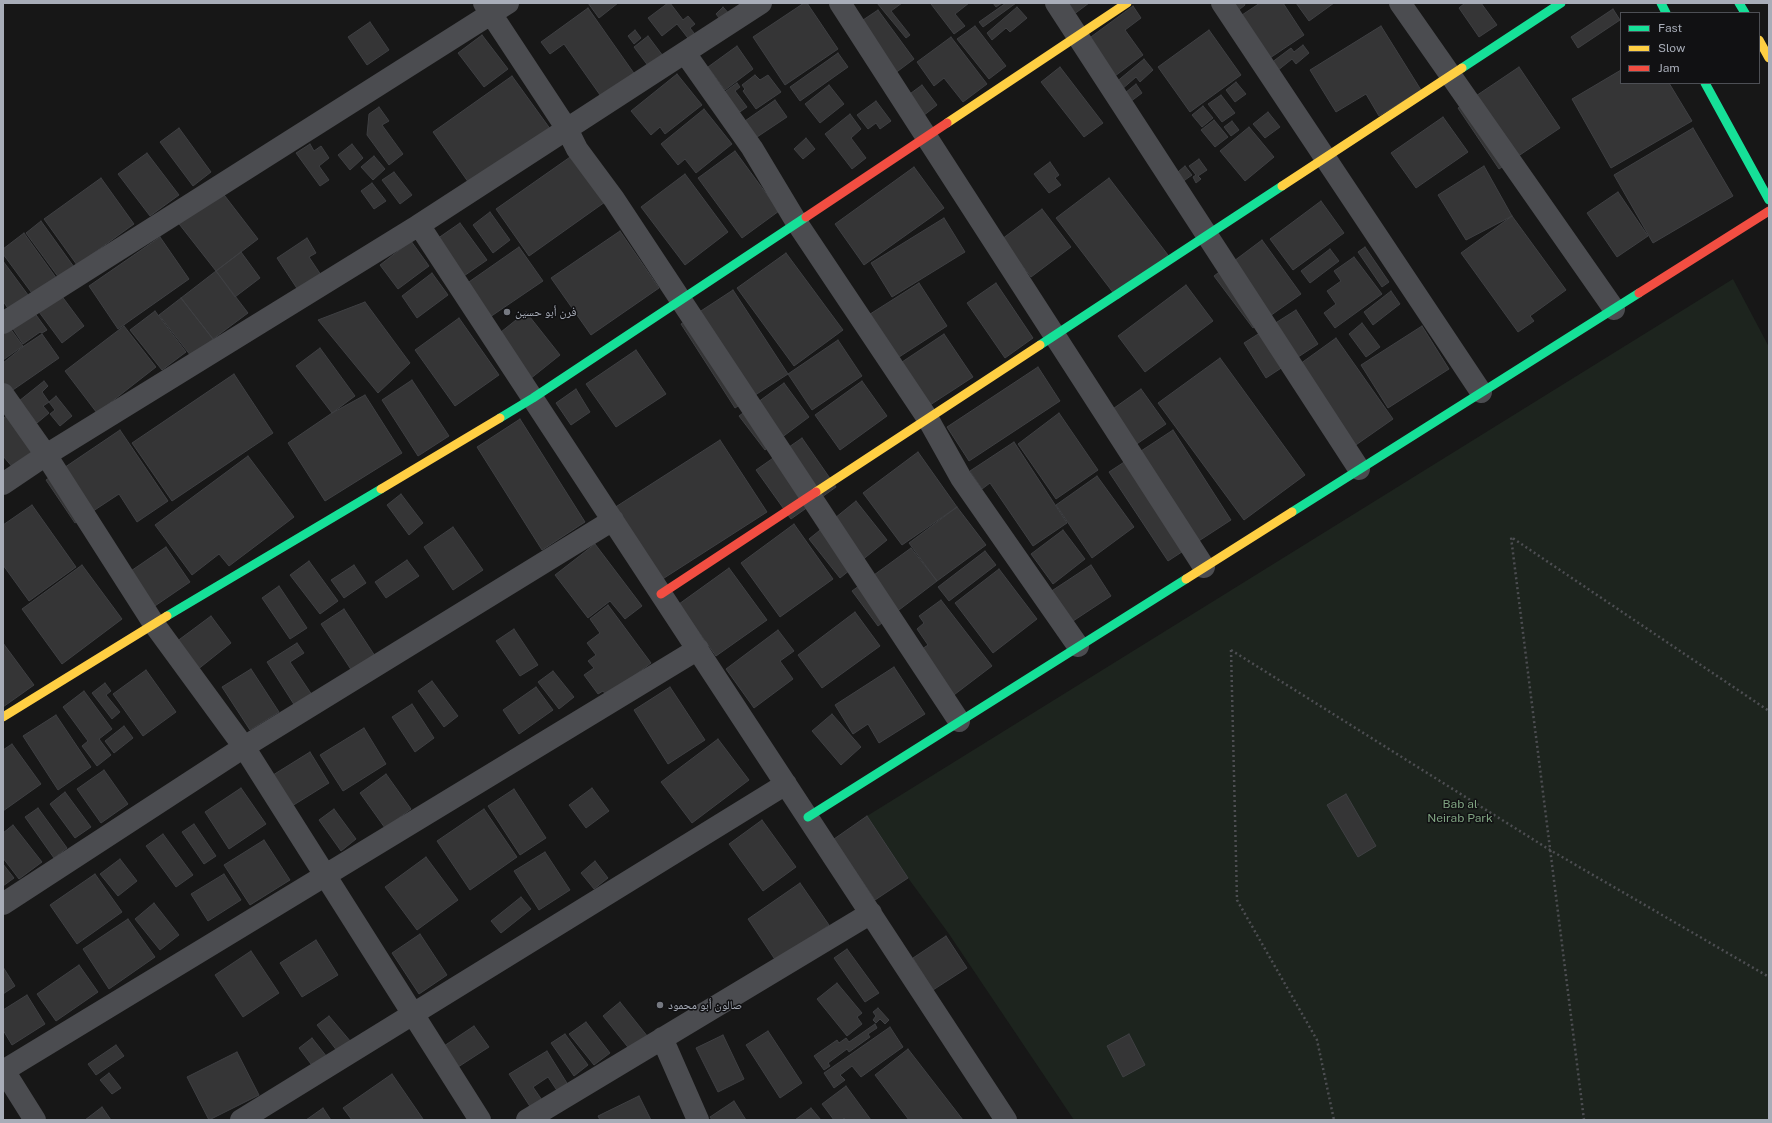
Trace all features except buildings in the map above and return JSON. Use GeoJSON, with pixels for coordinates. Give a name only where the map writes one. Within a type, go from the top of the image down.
{"type":"FeatureCollection","features":[{"type":"Feature","properties":{"kind":"street"},"geometry":{"type":"LineString","coordinates":[[3,484],[46,455],[419,224],[761,3]]}},
{"type":"Feature","properties":{"kind":"street"},"geometry":{"type":"LineString","coordinates":[[840,3],[1204,567]]}},
{"type":"Feature","properties":{"kind":"street"},"geometry":{"type":"LineString","coordinates":[[1056,3],[1359,469]]}},
{"type":"Feature","properties":{"kind":"street"},"geometry":{"type":"LineString","coordinates":[[3,717],[154,624],[533,398],[1127,3]]}},
{"type":"Feature","properties":{"kind":"street"},"geometry":{"type":"LineString","coordinates":[[1222,3],[1481,392]]}},
{"type":"Feature","properties":{"kind":"street"},"geometry":{"type":"LineString","coordinates":[[1400,3],[1614,308]]}},
{"type":"Feature","properties":{"kind":"street"},"geometry":{"type":"LineString","coordinates":[[661,594],[1561,3]]}},
{"type":"Feature","properties":{"kind":"street"},"geometry":{"type":"LineString","coordinates":[[1661,3],[1666,12]]}},
{"type":"Feature","properties":{"kind":"street"},"geometry":{"type":"LineString","coordinates":[[1739,3],[1744,12]]}},
{"type":"Feature","properties":{"kind":"street"},"geometry":{"type":"LineString","coordinates":[[3,323],[495,7],[567,129],[577,149],[614,199],[959,721]]}},
{"type":"Feature","properties":{"kind":"street"},"geometry":{"type":"LineString","coordinates":[[1760,42],[1769,58]]}},
{"type":"Feature","properties":{"kind":"street"},"geometry":{"type":"LineString","coordinates":[[685,53],[752,148],[797,223],[928,419],[961,478],[1078,646]]}},
{"type":"Feature","properties":{"kind":"street"},"geometry":{"type":"LineString","coordinates":[[1706,84],[1769,200]]}},
{"type":"Feature","properties":{"kind":"street"},"geometry":{"type":"LineString","coordinates":[[808,817],[1769,211]]}},
{"type":"Feature","properties":{"kind":"street"},"geometry":{"type":"LineString","coordinates":[[419,224],[1006,1120]]}},
{"type":"Feature","properties":{"kind":"street"},"geometry":{"type":"LineString","coordinates":[[3,394],[46,455],[154,624],[244,747],[480,1120]]}},
{"type":"Feature","properties":{"kind":"street"},"geometry":{"type":"LineString","coordinates":[[3,904],[244,747],[613,520]]}},
{"type":"Feature","properties":{"kind":"street"},"geometry":{"type":"LineString","coordinates":[[35,1120],[3,1070],[698,649]]}},
{"type":"Feature","properties":{"kind":"street"},"geometry":{"type":"LineString","coordinates":[[241,1120],[786,784]]}},
{"type":"Feature","properties":{"kind":"street"},"geometry":{"type":"LineString","coordinates":[[527,1120],[871,913]]}},
{"type":"Feature","properties":{"kind":"street"},"geometry":{"type":"LineString","coordinates":[[662,1038],[698,1120]]}},
{"type":"Feature","properties":{"kind":"path"},"geometry":{"type":"LineString","coordinates":[[1584,1120],[1511,537],[1769,711]]}},
{"type":"Feature","properties":{"kind":"path"},"geometry":{"type":"LineString","coordinates":[[1334,1120],[1317,1040],[1237,900],[1231,650],[1550,850],[1769,977]]}},
{"type":"Feature","properties":{"kind":"green space","name":"Bab al Neirab Park"},"geometry":{"type":"Polygon","coordinates":[[[1733,279],[1769,347],[1769,1120],[1074,1120],[949,934],[908,878],[867,816],[1733,279]]]}},
{"type":"Feature","properties":{"kind":"traffic: fast"},"geometry":{"type":"LineString","coordinates":[[1462,68],[1561,3]]}},
{"type":"Feature","properties":{"kind":"traffic: fast"},"geometry":{"type":"LineString","coordinates":[[1661,3],[1666,12]]}},
{"type":"Feature","properties":{"kind":"traffic: fast"},"geometry":{"type":"LineString","coordinates":[[1739,3],[1744,12]]}},
{"type":"Feature","properties":{"kind":"traffic: fast"},"geometry":{"type":"LineString","coordinates":[[1706,84],[1769,200]]}},
{"type":"Feature","properties":{"kind":"traffic: fast"},"geometry":{"type":"LineString","coordinates":[[1040,345],[1282,186]]}},
{"type":"Feature","properties":{"kind":"traffic: fast"},"geometry":{"type":"LineString","coordinates":[[500,418],[533,398],[806,217]]}},
{"type":"Feature","properties":{"kind":"traffic: fast"},"geometry":{"type":"LineString","coordinates":[[1292,512],[1639,293]]}},
{"type":"Feature","properties":{"kind":"traffic: fast"},"geometry":{"type":"LineString","coordinates":[[167,616],[381,489]]}},
{"type":"Feature","properties":{"kind":"traffic: fast"},"geometry":{"type":"LineString","coordinates":[[808,817],[1186,579]]}},
{"type":"Feature","properties":{"kind":"traffic: slow"},"geometry":{"type":"LineString","coordinates":[[947,123],[1127,3]]}},
{"type":"Feature","properties":{"kind":"traffic: slow"},"geometry":{"type":"LineString","coordinates":[[1760,42],[1769,58]]}},
{"type":"Feature","properties":{"kind":"traffic: slow"},"geometry":{"type":"LineString","coordinates":[[1282,186],[1462,68]]}},
{"type":"Feature","properties":{"kind":"traffic: slow"},"geometry":{"type":"LineString","coordinates":[[816,492],[1040,345]]}},
{"type":"Feature","properties":{"kind":"traffic: slow"},"geometry":{"type":"LineString","coordinates":[[381,489],[500,418]]}},
{"type":"Feature","properties":{"kind":"traffic: slow"},"geometry":{"type":"LineString","coordinates":[[1186,579],[1292,512]]}},
{"type":"Feature","properties":{"kind":"traffic: slow"},"geometry":{"type":"LineString","coordinates":[[3,717],[167,616]]}},
{"type":"Feature","properties":{"kind":"traffic: jam"},"geometry":{"type":"LineString","coordinates":[[806,217],[947,123]]}},
{"type":"Feature","properties":{"kind":"traffic: jam"},"geometry":{"type":"LineString","coordinates":[[1639,293],[1769,211]]}},
{"type":"Feature","properties":{"kind":"traffic: jam"},"geometry":{"type":"LineString","coordinates":[[661,594],[816,492]]}},
{"type":"Feature","properties":{"kind":"place","name":"فرن أبو حسين"},"geometry":{"type":"Point","coordinates":[507,312]}},
{"type":"Feature","properties":{"kind":"place","name":"صالون أبو محمود"},"geometry":{"type":"Point","coordinates":[660,1005]}}]}
